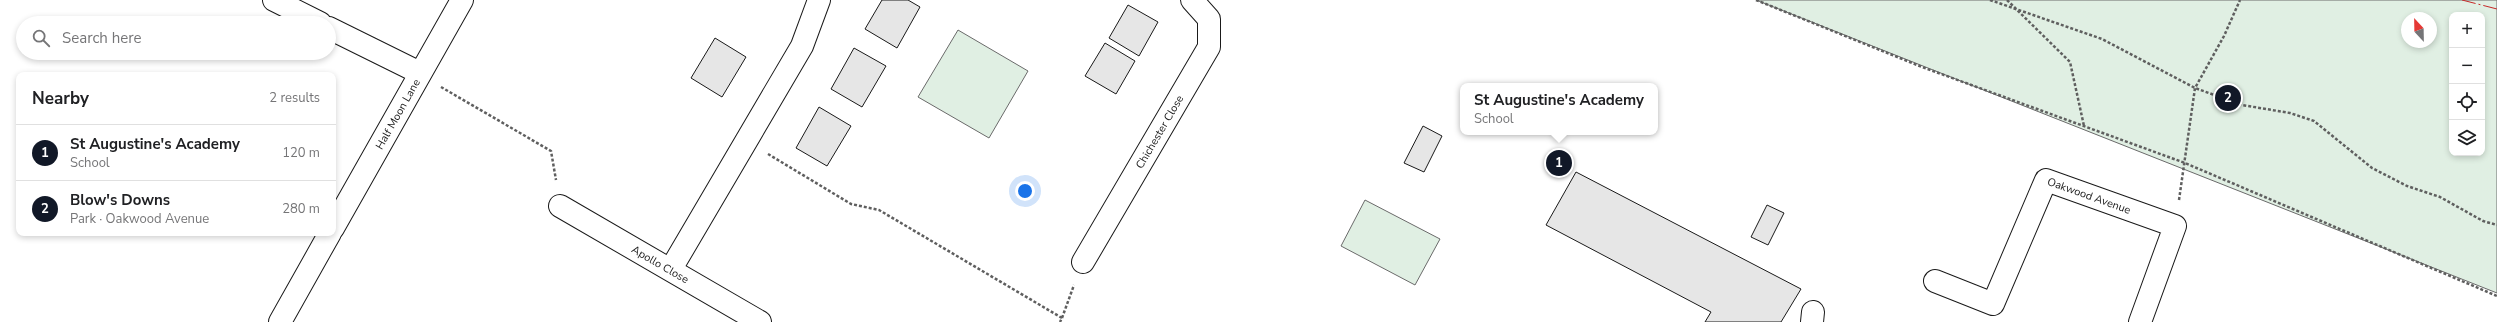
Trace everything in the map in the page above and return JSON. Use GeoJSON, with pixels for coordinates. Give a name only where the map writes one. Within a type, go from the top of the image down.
{"type":"FeatureCollection","features":[{"type":"Feature","properties":{"kind":"street"},"geometry":{"type":"LineString","coordinates":[[274,0],[306,16]]}},
{"type":"Feature","properties":{"kind":"street","name":"Half Moon Lane"},"geometry":{"type":"LineString","coordinates":[[336,223],[462,0]]}},
{"type":"Feature","properties":{"kind":"street"},"geometry":{"type":"LineString","coordinates":[[671,269],[802,46],[819,0]]}},
{"type":"Feature","properties":{"kind":"street","name":"Chichester Close"},"geometry":{"type":"LineString","coordinates":[[1083,262],[1209,47],[1209,19],[1192,0]]}},
{"type":"Feature","properties":{"kind":"street"},"geometry":{"type":"LineString","coordinates":[[336,32],[419,74]]}},
{"type":"Feature","properties":{"kind":"street","name":"Oakwood Avenue"},"geometry":{"type":"LineString","coordinates":[[1935,281],[1993,304],[2046,180],[2175,226]]}},
{"type":"Feature","properties":{"kind":"street","name":"Apollo Close"},"geometry":{"type":"LineString","coordinates":[[560,206],[760,322]]}},
{"type":"Feature","properties":{"kind":"street"},"geometry":{"type":"LineString","coordinates":[[2140,322],[2175,226]]}},
{"type":"Feature","properties":{"kind":"street"},"geometry":{"type":"LineString","coordinates":[[280,322],[328,236]]}},
{"type":"Feature","properties":{"kind":"path"},"geometry":{"type":"LineString","coordinates":[[1756,0],[1922,67],[2185,163],[2497,296]]}},
{"type":"Feature","properties":{"kind":"path"},"geometry":{"type":"LineString","coordinates":[[1990,0],[2102,39],[2195,88],[2242,105],[2290,113],[2314,121],[2372,168],[2407,186],[2440,197],[2483,221],[2497,225]]}},
{"type":"Feature","properties":{"kind":"path"},"geometry":{"type":"LineString","coordinates":[[2007,0],[2070,62],[2084,126]]}},
{"type":"Feature","properties":{"kind":"path"},"geometry":{"type":"LineString","coordinates":[[2175,226],[2195,88],[2224,36],[2240,0]]}},
{"type":"Feature","properties":{"kind":"path"},"geometry":{"type":"LineString","coordinates":[[419,74],[551,151],[560,206]]}},
{"type":"Feature","properties":{"kind":"path"},"geometry":{"type":"LineString","coordinates":[[746,141],[851,204],[879,210],[1062,318]]}},
{"type":"Feature","properties":{"kind":"path"},"geometry":{"type":"LineString","coordinates":[[1060,322],[1083,262]]}},
{"type":"Feature","properties":{"kind":"green space"},"geometry":{"type":"Polygon","coordinates":[[[1756,0],[2497,0],[2497,293],[1756,0]]]}},
{"type":"Feature","properties":{"kind":"green space"},"geometry":{"type":"Polygon","coordinates":[[[958,30],[1028,71],[989,138],[918,97],[958,30]]]}},
{"type":"Feature","properties":{"kind":"green space"},"geometry":{"type":"Polygon","coordinates":[[[1365,200],[1440,239],[1415,285],[1341,246],[1365,200]]]}},
{"type":"Feature","properties":{"kind":"building"},"geometry":{"type":"Polygon","coordinates":[[[882,0],[908,0],[920,7],[897,48],[865,29],[882,0]]]}},
{"type":"Feature","properties":{"kind":"building"},"geometry":{"type":"Polygon","coordinates":[[[1128,5],[1158,22],[1139,56],[1109,38],[1128,5]]]}},
{"type":"Feature","properties":{"kind":"building"},"geometry":{"type":"Polygon","coordinates":[[[715,38],[746,57],[722,97],[691,78],[715,38]]]}},
{"type":"Feature","properties":{"kind":"building"},"geometry":{"type":"Polygon","coordinates":[[[1105,43],[1135,61],[1116,94],[1085,76],[1105,43]]]}},
{"type":"Feature","properties":{"kind":"building"},"geometry":{"type":"Polygon","coordinates":[[[854,48],[886,66],[862,107],[831,89],[854,48]]]}},
{"type":"Feature","properties":{"kind":"building"},"geometry":{"type":"Polygon","coordinates":[[[819,107],[851,126],[827,166],[796,148],[819,107]]]}},
{"type":"Feature","properties":{"kind":"building"},"geometry":{"type":"Polygon","coordinates":[[[1423,126],[1442,136],[1424,172],[1404,163],[1423,126]]]}},
{"type":"Feature","properties":{"kind":"building"},"geometry":{"type":"Polygon","coordinates":[[[1576,172],[1801,289],[1781,322],[1705,322],[1711,312],[1546,225],[1576,172]]]}},
{"type":"Feature","properties":{"kind":"building"},"geometry":{"type":"Polygon","coordinates":[[[1767,205],[1784,213],[1768,245],[1751,237],[1767,205]]]}},
{"type":"Feature","properties":{"kind":"power"},"geometry":{"type":"LineString","coordinates":[[2462,0],[2497,9]]}},
{"type":"Feature","properties":{"kind":"place","name":"Blow's Downs"},"geometry":{"type":"Point","coordinates":[2228,98]}},
{"type":"Feature","properties":{"kind":"place","name":"St Augustine's Academy"},"geometry":{"type":"Point","coordinates":[1559,163]}}]}
